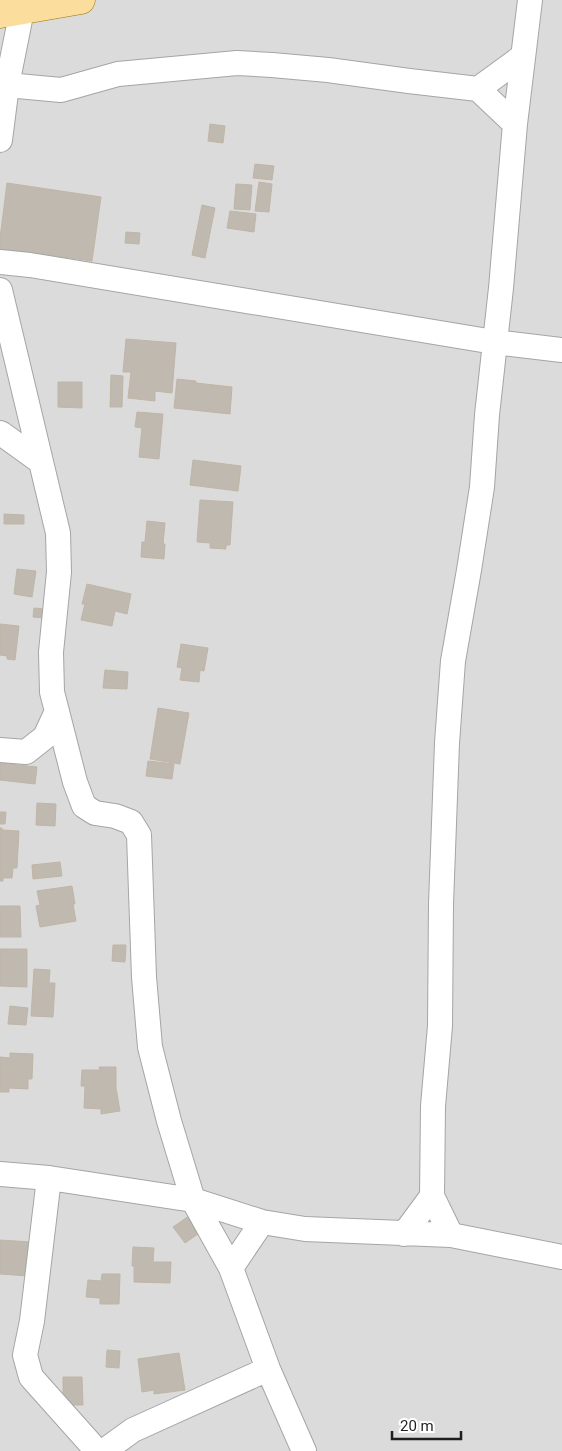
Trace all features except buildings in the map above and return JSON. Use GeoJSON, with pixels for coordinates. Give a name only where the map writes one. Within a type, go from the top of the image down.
{"type":"FeatureCollection","features":[{"type":"Feature","properties":{"kind":"main road"},"geometry":{"type":"LineString","coordinates":[[11,12],[81,0]]}},
{"type":"Feature","properties":{"kind":"street"},"geometry":{"type":"LineString","coordinates":[[450,1235],[432,1196],[433,1106],[440,1026],[441,904],[447,743],[453,660],[482,487],[486,415],[501,288],[515,124],[530,0]]}},
{"type":"Feature","properties":{"kind":"street"},"geometry":{"type":"LineString","coordinates":[[0,140],[11,12]]}},
{"type":"Feature","properties":{"kind":"street"},"geometry":{"type":"LineString","coordinates":[[478,88],[523,56]]}},
{"type":"Feature","properties":{"kind":"street"},"geometry":{"type":"LineString","coordinates":[[4,85],[61,90],[118,74],[237,63],[328,70],[478,88],[515,124]]}},
{"type":"Feature","properties":{"kind":"street"},"geometry":{"type":"LineString","coordinates":[[0,262],[30,265],[494,342],[562,350]]}},
{"type":"Feature","properties":{"kind":"street"},"geometry":{"type":"LineString","coordinates":[[0,290],[58,532],[59,572],[51,652],[52,692],[68,756],[84,806],[95,813],[115,816],[131,822],[139,835],[144,977],[150,1047],[169,1121],[192,1200],[231,1268],[268,1369],[304,1451]]}},
{"type":"Feature","properties":{"kind":"street"},"geometry":{"type":"LineString","coordinates":[[0,434],[41,462]]}},
{"type":"Feature","properties":{"kind":"street"},"geometry":{"type":"LineString","coordinates":[[26,752],[45,737],[57,711]]}},
{"type":"Feature","properties":{"kind":"street"},"geometry":{"type":"LineString","coordinates":[[0,750],[68,756]]}},
{"type":"Feature","properties":{"kind":"street"},"geometry":{"type":"LineString","coordinates":[[0,1174],[49,1178],[192,1200],[262,1222],[305,1229],[450,1235],[562,1257]]}},
{"type":"Feature","properties":{"kind":"street"},"geometry":{"type":"LineString","coordinates":[[49,1178],[32,1320],[25,1355],[31,1377],[97,1451]]}},
{"type":"Feature","properties":{"kind":"street"},"geometry":{"type":"LineString","coordinates":[[404,1234],[432,1196]]}},
{"type":"Feature","properties":{"kind":"street"},"geometry":{"type":"LineString","coordinates":[[231,1268],[262,1222]]}},
{"type":"Feature","properties":{"kind":"street"},"geometry":{"type":"LineString","coordinates":[[104,1451],[134,1430],[268,1369]]}},
{"type":"Feature","properties":{"kind":"shaded area"},"geometry":{"type":"Polygon","coordinates":[[[20,0],[562,0],[562,1451],[0,1451],[0,13],[20,0]]]}}]}
